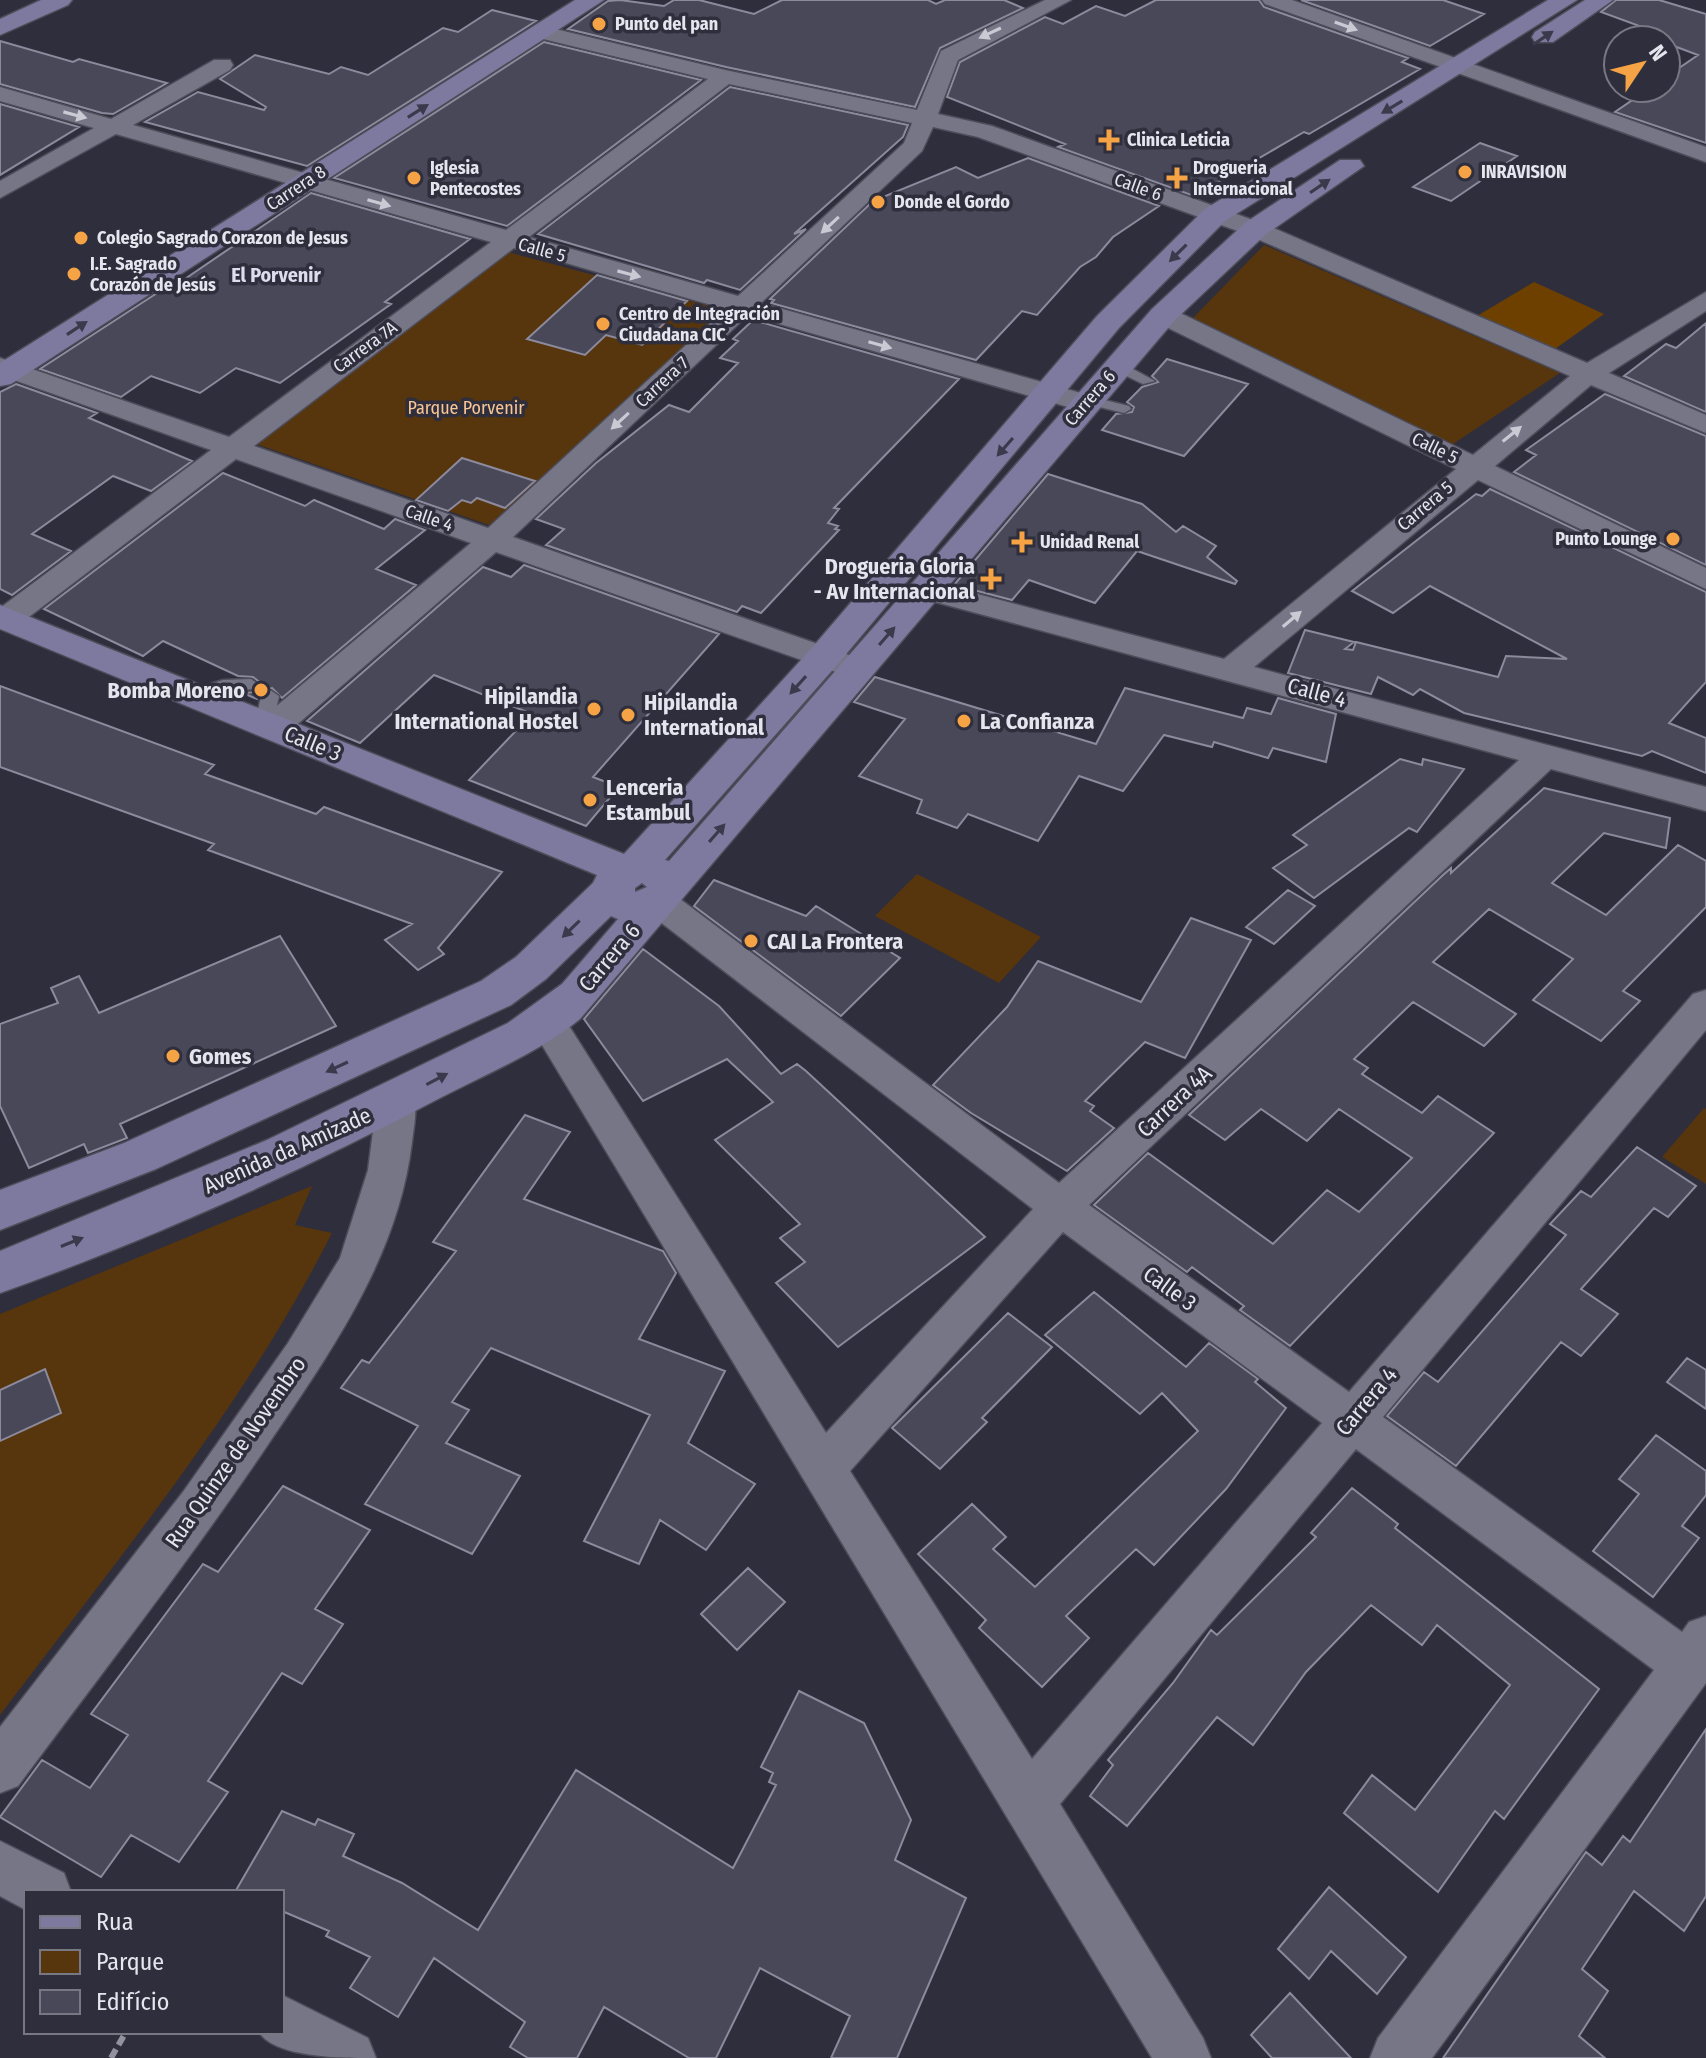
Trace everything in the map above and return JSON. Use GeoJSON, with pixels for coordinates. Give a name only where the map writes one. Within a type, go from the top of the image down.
{"type":"FeatureCollection","features":[{"type":"Feature","properties":{"kind":"main road","name":"Carrera 8"},"geometry":{"type":"LineString","coordinates":[[4,371],[592,0]]}},
{"type":"Feature","properties":{"kind":"main road","name":"Carrera 6"},"geometry":{"type":"LineString","coordinates":[[1409,127],[1472,71],[1565,0]]}},
{"type":"Feature","properties":{"kind":"main road","name":"Carrera 6"},"geometry":{"type":"LineString","coordinates":[[555,1014],[593,979],[637,888],[824,657],[1051,393],[1108,322],[1215,215],[1601,0]]}},
{"type":"Feature","properties":{"kind":"main road"},"geometry":{"type":"LineString","coordinates":[[0,28],[46,2]]}},
{"type":"Feature","properties":{"kind":"main road","name":"Carrera 6"},"geometry":{"type":"LineString","coordinates":[[0,1210],[140,1156],[496,993],[637,888],[858,669],[1086,402],[1133,374],[1163,315],[1255,229],[1370,153]]}},
{"type":"Feature","properties":{"kind":"main road","name":"Calle 3"},"geometry":{"type":"LineString","coordinates":[[2,625],[193,695],[269,716],[637,888]]}},
{"type":"Feature","properties":{"kind":"main road","name":"Calle 3"},"geometry":{"type":"LineString","coordinates":[[2,625],[637,888]]}},
{"type":"Feature","properties":{"kind":"main road","name":"Avenida da Amizade"},"geometry":{"type":"LineString","coordinates":[[0,1272],[148,1212],[397,1100],[555,1014]]}},
{"type":"Feature","properties":{"kind":"street","name":"Carrera 7"},"geometry":{"type":"LineString","coordinates":[[269,716],[492,540],[914,146],[949,56],[1061,0]]}},
{"type":"Feature","properties":{"kind":"street"},"geometry":{"type":"LineString","coordinates":[[1272,0],[1706,155]]}},
{"type":"Feature","properties":{"kind":"street","name":"Calle 6"},"geometry":{"type":"LineString","coordinates":[[543,32],[725,77],[984,131],[1255,229],[1706,425]]}},
{"type":"Feature","properties":{"kind":"street"},"geometry":{"type":"LineString","coordinates":[[0,191],[222,65]]}},
{"type":"Feature","properties":{"kind":"street","name":"Carrera 7A"},"geometry":{"type":"LineString","coordinates":[[2,625],[229,447],[725,77]]}},
{"type":"Feature","properties":{"kind":"street","name":"Calle 5"},"geometry":{"type":"LineString","coordinates":[[0,94],[1086,402]]}},
{"type":"Feature","properties":{"kind":"street","name":"Carrera 5"},"geometry":{"type":"LineString","coordinates":[[1232,669],[1473,466],[1588,374],[1706,300]]}},
{"type":"Feature","properties":{"kind":"street","name":"Calle 5"},"geometry":{"type":"LineString","coordinates":[[1163,315],[1706,580]]}},
{"type":"Feature","properties":{"kind":"street","name":"Calle 4"},"geometry":{"type":"LineString","coordinates":[[4,371],[858,669]]}},
{"type":"Feature","properties":{"kind":"street","name":"Calle 4"},"geometry":{"type":"LineString","coordinates":[[928,590],[1232,669],[1706,799]]}},
{"type":"Feature","properties":{"kind":"street","name":"Carrera 4A"},"geometry":{"type":"LineString","coordinates":[[822,1470],[1060,1207],[1546,754]]}},
{"type":"Feature","properties":{"kind":"street","name":"Calle 3"},"geometry":{"type":"LineString","coordinates":[[637,888],[1349,1421],[1697,1652]]}},
{"type":"Feature","properties":{"kind":"street","name":"Carrera 4"},"geometry":{"type":"LineString","coordinates":[[1029,1801],[1706,1004]]}},
{"type":"Feature","properties":{"kind":"street"},"geometry":{"type":"LineString","coordinates":[[555,1014],[822,1470],[1029,1801],[1183,2058]]}},
{"type":"Feature","properties":{"kind":"street","name":"Rua Quinze de Novembro"},"geometry":{"type":"LineString","coordinates":[[0,1768],[199,1507],[303,1356],[359,1263],[388,1170],[397,1100]]}},
{"type":"Feature","properties":{"kind":"street"},"geometry":{"type":"LineString","coordinates":[[1398,2058],[1697,1652]]}},
{"type":"Feature","properties":{"kind":"street"},"geometry":{"type":"LineString","coordinates":[[0,1867],[41,1890]]}},
{"type":"Feature","properties":{"kind":"street"},"geometry":{"type":"LineString","coordinates":[[284,2023],[348,2058]]}},
{"type":"Feature","properties":{"kind":"lane"},"geometry":{"type":"LineString","coordinates":[[1086,402],[1124,409]]}},
{"type":"Feature","properties":{"kind":"lane"},"geometry":{"type":"LineString","coordinates":[[193,695],[223,686],[251,685]]}},
{"type":"Feature","properties":{"kind":"path"},"geometry":{"type":"LineString","coordinates":[[111,2058],[125,2034]]}},
{"type":"Feature","properties":{"kind":"green space"},"geometry":{"type":"Polygon","coordinates":[[[1264,245],[1560,373],[1453,444],[1193,318],[1264,245]]]}},
{"type":"Feature","properties":{"kind":"green space","name":"Parque Porvenir"},"geometry":{"type":"Polygon","coordinates":[[[504,251],[727,311],[489,525],[253,443],[504,251]]]}},
{"type":"Feature","properties":{"kind":"green space"},"geometry":{"type":"Polygon","coordinates":[[[917,874],[1041,937],[999,983],[875,916],[917,874]]]}},
{"type":"Feature","properties":{"kind":"green space"},"geometry":{"type":"Polygon","coordinates":[[[1706,1109],[1706,1184],[1662,1157],[1706,1109]]]}},
{"type":"Feature","properties":{"kind":"green space"},"geometry":{"type":"Polygon","coordinates":[[[312,1186],[295,1225],[332,1233],[297,1297],[259,1360],[177,1481],[0,1715],[0,1314],[312,1186]]]}},
{"type":"Feature","properties":{"kind":"shaded area"},"geometry":{"type":"Polygon","coordinates":[[[1534,282],[1604,314],[1555,349],[1477,316],[1534,282]]]}},
{"type":"Feature","properties":{"kind":"building"},"geometry":{"type":"Polygon","coordinates":[[[674,0],[699,0],[754,14],[782,0],[928,0],[936,4],[945,0],[1004,0],[1023,8],[940,48],[915,107],[726,67],[568,29],[608,1],[664,6],[674,0]]]}},
{"type":"Feature","properties":{"kind":"building"},"geometry":{"type":"Polygon","coordinates":[[[1156,0],[1259,0],[1264,7],[1408,58],[1402,62],[1420,69],[1194,196],[1058,147],[1065,144],[947,97],[960,62],[1045,17],[1063,24],[1096,6],[1125,16],[1156,0]]]}},
{"type":"Feature","properties":{"kind":"building"},"geometry":{"type":"Polygon","coordinates":[[[1301,0],[1443,0],[1484,14],[1430,46],[1301,0]]]}},
{"type":"Feature","properties":{"kind":"building"},"geometry":{"type":"Polygon","coordinates":[[[1616,0],[1659,0],[1706,14],[1706,143],[1615,112],[1627,104],[1682,104],[1682,66],[1698,55],[1682,49],[1682,24],[1634,24],[1601,12],[1616,0]]]}},
{"type":"Feature","properties":{"kind":"building"},"geometry":{"type":"Polygon","coordinates":[[[492,10],[536,21],[307,166],[145,122],[198,92],[264,110],[266,107],[220,79],[255,55],[329,74],[341,67],[368,75],[443,28],[458,32],[492,10]]]}},
{"type":"Feature","properties":{"kind":"building"},"geometry":{"type":"Polygon","coordinates":[[[0,41],[73,62],[79,59],[167,83],[113,114],[102,113],[0,84],[0,41]]]}},
{"type":"Feature","properties":{"kind":"building"},"geometry":{"type":"Polygon","coordinates":[[[544,42],[701,80],[507,226],[334,178],[544,42]]]}},
{"type":"Feature","properties":{"kind":"building"},"geometry":{"type":"Polygon","coordinates":[[[730,87],[908,125],[903,137],[794,234],[806,229],[740,290],[707,280],[704,283],[538,234],[730,87]]]}},
{"type":"Feature","properties":{"kind":"building"},"geometry":{"type":"Polygon","coordinates":[[[0,104],[79,127],[0,175],[0,104]]]}},
{"type":"Feature","properties":{"kind":"building","name":"INRAVISION"},"geometry":{"type":"Polygon","coordinates":[[[1480,143],[1517,156],[1451,201],[1413,187],[1480,143]]]}},
{"type":"Feature","properties":{"kind":"building"},"geometry":{"type":"Polygon","coordinates":[[[1028,158],[1159,206],[1113,237],[1096,257],[1080,267],[1037,315],[1022,311],[976,360],[771,303],[774,300],[770,299],[873,201],[956,167],[978,178],[1028,158]]]}},
{"type":"Feature","properties":{"kind":"building"},"geometry":{"type":"Polygon","coordinates":[[[311,193],[470,239],[385,302],[391,304],[280,383],[236,368],[200,393],[151,376],[121,397],[40,369],[171,284],[176,285],[311,193]]]}},
{"type":"Feature","properties":{"kind":"building","name":"Centro de Integración Ciudadana CIC"},"geometry":{"type":"Polygon","coordinates":[[[597,275],[687,301],[642,345],[606,335],[585,355],[527,339],[597,275]]]}},
{"type":"Feature","properties":{"kind":"building"},"geometry":{"type":"Polygon","coordinates":[[[753,320],[959,379],[834,508],[839,509],[828,523],[838,526],[835,529],[839,530],[761,613],[742,606],[737,612],[546,545],[564,529],[536,519],[596,463],[669,405],[689,412],[738,363],[720,358],[738,341],[733,339],[753,320]]]}},
{"type":"Feature","properties":{"kind":"building"},"geometry":{"type":"Polygon","coordinates":[[[1706,323],[1706,412],[1624,376],[1666,344],[1676,348],[1706,323]]]}},
{"type":"Feature","properties":{"kind":"building"},"geometry":{"type":"Polygon","coordinates":[[[1167,359],[1248,384],[1184,456],[1102,430],[1116,414],[1132,412],[1134,407],[1127,402],[1142,387],[1158,382],[1152,376],[1167,359]]]}},
{"type":"Feature","properties":{"kind":"building"},"geometry":{"type":"Polygon","coordinates":[[[16,384],[97,413],[89,418],[192,461],[151,491],[113,476],[32,534],[71,551],[12,595],[0,589],[0,392],[16,384]]]}},
{"type":"Feature","properties":{"kind":"building"},"geometry":{"type":"Polygon","coordinates":[[[1605,394],[1706,436],[1706,565],[1514,472],[1536,455],[1526,450],[1605,394]]]}},
{"type":"Feature","properties":{"kind":"building"},"geometry":{"type":"Polygon","coordinates":[[[462,458],[535,481],[505,508],[477,498],[471,503],[462,500],[448,511],[416,500],[462,458]]]}},
{"type":"Feature","properties":{"kind":"building"},"geometry":{"type":"Polygon","coordinates":[[[223,473],[305,506],[314,500],[384,529],[395,519],[425,530],[376,569],[416,585],[282,698],[272,688],[259,694],[257,699],[243,693],[257,692],[262,684],[253,677],[238,676],[163,641],[143,656],[44,609],[223,473]]]}},
{"type":"Feature","properties":{"kind":"building"},"geometry":{"type":"Polygon","coordinates":[[[1048,474],[1142,504],[1176,532],[1183,526],[1216,546],[1207,557],[1237,581],[1235,584],[1137,551],[1095,603],[1029,580],[1012,600],[954,585],[1048,474]]]}},
{"type":"Feature","properties":{"kind":"building"},"geometry":{"type":"Polygon","coordinates":[[[1490,489],[1706,592],[1706,682],[1669,723],[1706,738],[1706,773],[1652,751],[1642,756],[1464,713],[1420,689],[1413,695],[1378,677],[1371,694],[1288,673],[1305,630],[1354,642],[1345,649],[1353,650],[1356,642],[1498,677],[1506,656],[1567,659],[1430,586],[1393,613],[1352,591],[1476,494],[1482,496],[1490,489]]]}},
{"type":"Feature","properties":{"kind":"building"},"geometry":{"type":"Polygon","coordinates":[[[524,565],[719,634],[593,777],[619,787],[586,826],[469,780],[532,714],[434,675],[360,743],[307,721],[483,567],[511,577],[524,565]]]}},
{"type":"Feature","properties":{"kind":"building"},"geometry":{"type":"Polygon","coordinates":[[[875,677],[1096,744],[1125,688],[1243,718],[1247,708],[1271,714],[1278,698],[1336,714],[1326,762],[1273,748],[1268,758],[1214,742],[1212,747],[1164,735],[1123,791],[1079,776],[1038,841],[968,814],[957,828],[917,813],[922,800],[859,776],[905,719],[854,702],[875,677]]]}},
{"type":"Feature","properties":{"kind":"building"},"geometry":{"type":"Polygon","coordinates":[[[0,686],[214,765],[205,774],[316,814],[324,807],[502,872],[438,948],[444,954],[418,970],[385,940],[412,924],[208,850],[214,844],[0,767],[0,686]]]}},
{"type":"Feature","properties":{"kind":"building"},"geometry":{"type":"Polygon","coordinates":[[[1400,759],[1422,765],[1423,759],[1464,769],[1417,832],[1409,828],[1314,898],[1273,868],[1307,845],[1293,835],[1400,759]]]}},
{"type":"Feature","properties":{"kind":"building"},"geometry":{"type":"Polygon","coordinates":[[[1544,788],[1670,818],[1666,848],[1604,833],[1552,883],[1606,915],[1678,845],[1706,861],[1706,907],[1623,991],[1640,1001],[1601,1041],[1533,1000],[1573,959],[1489,909],[1433,962],[1516,1014],[1484,1046],[1413,1002],[1354,1059],[1368,1068],[1362,1074],[1422,1113],[1438,1096],[1494,1133],[1290,1346],[1240,1310],[1244,1306],[1192,1267],[1187,1272],[1094,1205],[1148,1153],[1273,1244],[1327,1190],[1359,1212],[1412,1158],[1339,1109],[1307,1141],[1261,1109],[1225,1140],[1189,1115],[1443,875],[1451,868],[1451,873],[1544,788]]]}},
{"type":"Feature","properties":{"kind":"building"},"geometry":{"type":"Polygon","coordinates":[[[714,880],[806,916],[816,906],[900,958],[841,1016],[694,906],[714,880]]]}},
{"type":"Feature","properties":{"kind":"building"},"geometry":{"type":"Polygon","coordinates":[[[1288,890],[1315,906],[1274,944],[1246,927],[1288,890]]]}},
{"type":"Feature","properties":{"kind":"building"},"geometry":{"type":"Polygon","coordinates":[[[1191,918],[1251,940],[1185,1058],[1145,1042],[1085,1101],[1094,1106],[1090,1111],[1114,1128],[1067,1171],[971,1113],[933,1085],[1007,1007],[1038,961],[1141,1002],[1191,918]]]}},
{"type":"Feature","properties":{"kind":"building"},"geometry":{"type":"Polygon","coordinates":[[[280,936],[336,1026],[120,1124],[127,1138],[88,1153],[84,1144],[29,1168],[0,1106],[0,1024],[58,1003],[51,988],[79,976],[99,1013],[280,936]]]}},
{"type":"Feature","properties":{"kind":"building"},"geometry":{"type":"Polygon","coordinates":[[[643,949],[719,1006],[781,1074],[797,1064],[806,1071],[985,1237],[838,1347],[776,1283],[805,1262],[780,1238],[800,1224],[715,1140],[773,1102],[727,1059],[643,1101],[584,1019],[643,949]]]}},
{"type":"Feature","properties":{"kind":"building"},"geometry":{"type":"Polygon","coordinates":[[[525,1115],[570,1132],[524,1199],[663,1251],[676,1273],[639,1339],[725,1371],[688,1443],[755,1484],[706,1550],[660,1520],[639,1564],[584,1541],[650,1415],[491,1348],[452,1402],[469,1410],[446,1443],[520,1476],[472,1554],[365,1504],[418,1426],[341,1388],[362,1360],[369,1363],[456,1251],[433,1242],[525,1115]]]}},
{"type":"Feature","properties":{"kind":"building"},"geometry":{"type":"Polygon","coordinates":[[[1637,1147],[1696,1186],[1668,1217],[1654,1208],[1581,1289],[1618,1314],[1581,1356],[1561,1342],[1456,1466],[1387,1416],[1424,1372],[1438,1382],[1566,1235],[1550,1224],[1581,1191],[1591,1197],[1637,1147]]]}},
{"type":"Feature","properties":{"kind":"building"},"geometry":{"type":"Polygon","coordinates":[[[1094,1292],[1186,1367],[1209,1343],[1258,1379],[1255,1382],[1286,1408],[1226,1489],[1154,1565],[1136,1549],[1066,1616],[1089,1638],[1042,1687],[979,1628],[986,1620],[918,1554],[972,1504],[1006,1537],[993,1549],[1035,1587],[1198,1431],[1162,1393],[1140,1414],[1045,1335],[1094,1292]]]}},
{"type":"Feature","properties":{"kind":"building"},"geometry":{"type":"Polygon","coordinates":[[[1008,1313],[1052,1347],[982,1418],[987,1422],[940,1469],[892,1428],[1008,1313]]]}},
{"type":"Feature","properties":{"kind":"building"},"geometry":{"type":"Polygon","coordinates":[[[1687,1358],[1706,1370],[1706,1409],[1667,1382],[1687,1358]]]}},
{"type":"Feature","properties":{"kind":"building"},"geometry":{"type":"Polygon","coordinates":[[[45,1369],[61,1413],[0,1441],[0,1390],[45,1369]]]}},
{"type":"Feature","properties":{"kind":"building"},"geometry":{"type":"Polygon","coordinates":[[[1656,1435],[1706,1471],[1706,1495],[1682,1526],[1699,1538],[1653,1597],[1593,1551],[1639,1494],[1619,1479],[1656,1435]]]}},
{"type":"Feature","properties":{"kind":"building"},"geometry":{"type":"Polygon","coordinates":[[[283,1486],[370,1530],[315,1609],[343,1624],[302,1684],[282,1673],[208,1781],[228,1792],[179,1862],[131,1835],[101,1877],[0,1817],[42,1760],[90,1788],[128,1735],[91,1714],[203,1564],[218,1572],[283,1486]]]}},
{"type":"Feature","properties":{"kind":"building"},"geometry":{"type":"Polygon","coordinates":[[[1352,1488],[1398,1524],[1395,1528],[1599,1689],[1504,1819],[1495,1811],[1438,1892],[1344,1813],[1372,1775],[1415,1810],[1510,1685],[1437,1625],[1422,1645],[1371,1605],[1306,1672],[1253,1745],[1217,1717],[1127,1826],[1090,1796],[1113,1765],[1108,1760],[1173,1683],[1211,1630],[1217,1635],[1316,1537],[1311,1533],[1352,1488]]]}},
{"type":"Feature","properties":{"kind":"building"},"geometry":{"type":"Polygon","coordinates":[[[748,1568],[785,1602],[737,1650],[701,1614],[748,1568]]]}},
{"type":"Feature","properties":{"kind":"building"},"geometry":{"type":"Polygon","coordinates":[[[799,1691],[864,1723],[911,1820],[895,1860],[966,1898],[897,2058],[831,2058],[850,2016],[760,1968],[716,2058],[689,2058],[604,2007],[577,2058],[528,2058],[510,2047],[525,2022],[434,1958],[398,2017],[350,1988],[370,1957],[326,1936],[329,1931],[284,1912],[284,1890],[236,1890],[282,1811],[315,1825],[318,1819],[354,1834],[343,1856],[402,1883],[478,1930],[576,1770],[733,1868],[776,1785],[769,1782],[773,1773],[761,1767],[799,1691]]]}},
{"type":"Feature","properties":{"kind":"building"},"geometry":{"type":"Polygon","coordinates":[[[1706,1729],[1706,1896],[1684,1931],[1634,1891],[1582,1969],[1608,1991],[1579,2036],[1605,2058],[1443,2058],[1586,1852],[1602,1865],[1623,1836],[1630,1842],[1706,1729]]]}},
{"type":"Feature","properties":{"kind":"building"},"geometry":{"type":"Polygon","coordinates":[[[1329,1887],[1406,1957],[1377,1994],[1331,1951],[1309,1979],[1278,1949],[1329,1887]]]}},
{"type":"Feature","properties":{"kind":"building"},"geometry":{"type":"Polygon","coordinates":[[[1290,1993],[1351,2058],[1272,2058],[1251,2035],[1290,1993]]]}},
{"type":"Feature","properties":{"kind":"place","name":"Punto del pan"},"geometry":{"type":"Point","coordinates":[599,24]}},
{"type":"Feature","properties":{"kind":"place","name":"Clinica Leticia"},"geometry":{"type":"Point","coordinates":[1109,140]}},
{"type":"Feature","properties":{"kind":"place","name":"INRAVISION"},"geometry":{"type":"Point","coordinates":[1465,172]}},
{"type":"Feature","properties":{"kind":"place","name":"Iglesia Pentecostes"},"geometry":{"type":"Point","coordinates":[414,178]}},
{"type":"Feature","properties":{"kind":"place","name":"Drogueria Internacional"},"geometry":{"type":"Point","coordinates":[1177,178]}},
{"type":"Feature","properties":{"kind":"place","name":"Donde el Gordo"},"geometry":{"type":"Point","coordinates":[878,202]}},
{"type":"Feature","properties":{"kind":"place","name":"Colegio Sagrado Corazon de Jesus"},"geometry":{"type":"Point","coordinates":[81,238]}},
{"type":"Feature","properties":{"kind":"place","name":"I.E. Sagrado Corazón de Jesús"},"geometry":{"type":"Point","coordinates":[74,274]}},
{"type":"Feature","properties":{"kind":"place","name":"Centro de Integración Ciudadana CIC"},"geometry":{"type":"Point","coordinates":[603,324]}},
{"type":"Feature","properties":{"kind":"place","name":"Punto Lounge"},"geometry":{"type":"Point","coordinates":[1673,539]}},
{"type":"Feature","properties":{"kind":"place","name":"Unidad Renal"},"geometry":{"type":"Point","coordinates":[1022,542]}},
{"type":"Feature","properties":{"kind":"place","name":"Drogueria Gloria - Av Internacional"},"geometry":{"type":"Point","coordinates":[991,579]}},
{"type":"Feature","properties":{"kind":"place","name":"Bomba Moreno"},"geometry":{"type":"Point","coordinates":[261,690]}},
{"type":"Feature","properties":{"kind":"place","name":"Hipilandia International Hostel"},"geometry":{"type":"Point","coordinates":[594,709]}},
{"type":"Feature","properties":{"kind":"place","name":"Hipilandia International"},"geometry":{"type":"Point","coordinates":[628,715]}},
{"type":"Feature","properties":{"kind":"place","name":"La Confianza"},"geometry":{"type":"Point","coordinates":[964,721]}},
{"type":"Feature","properties":{"kind":"place","name":"Lenceria Estambul"},"geometry":{"type":"Point","coordinates":[590,800]}},
{"type":"Feature","properties":{"kind":"place","name":"CAI La Frontera"},"geometry":{"type":"Point","coordinates":[751,941]}},
{"type":"Feature","properties":{"kind":"place","name":"Gomes"},"geometry":{"type":"Point","coordinates":[173,1056]}},
{"type":"Feature","properties":{"kind":"district","name":"El Porvenir"},"geometry":{"type":"Point","coordinates":[276,275]}}]}
